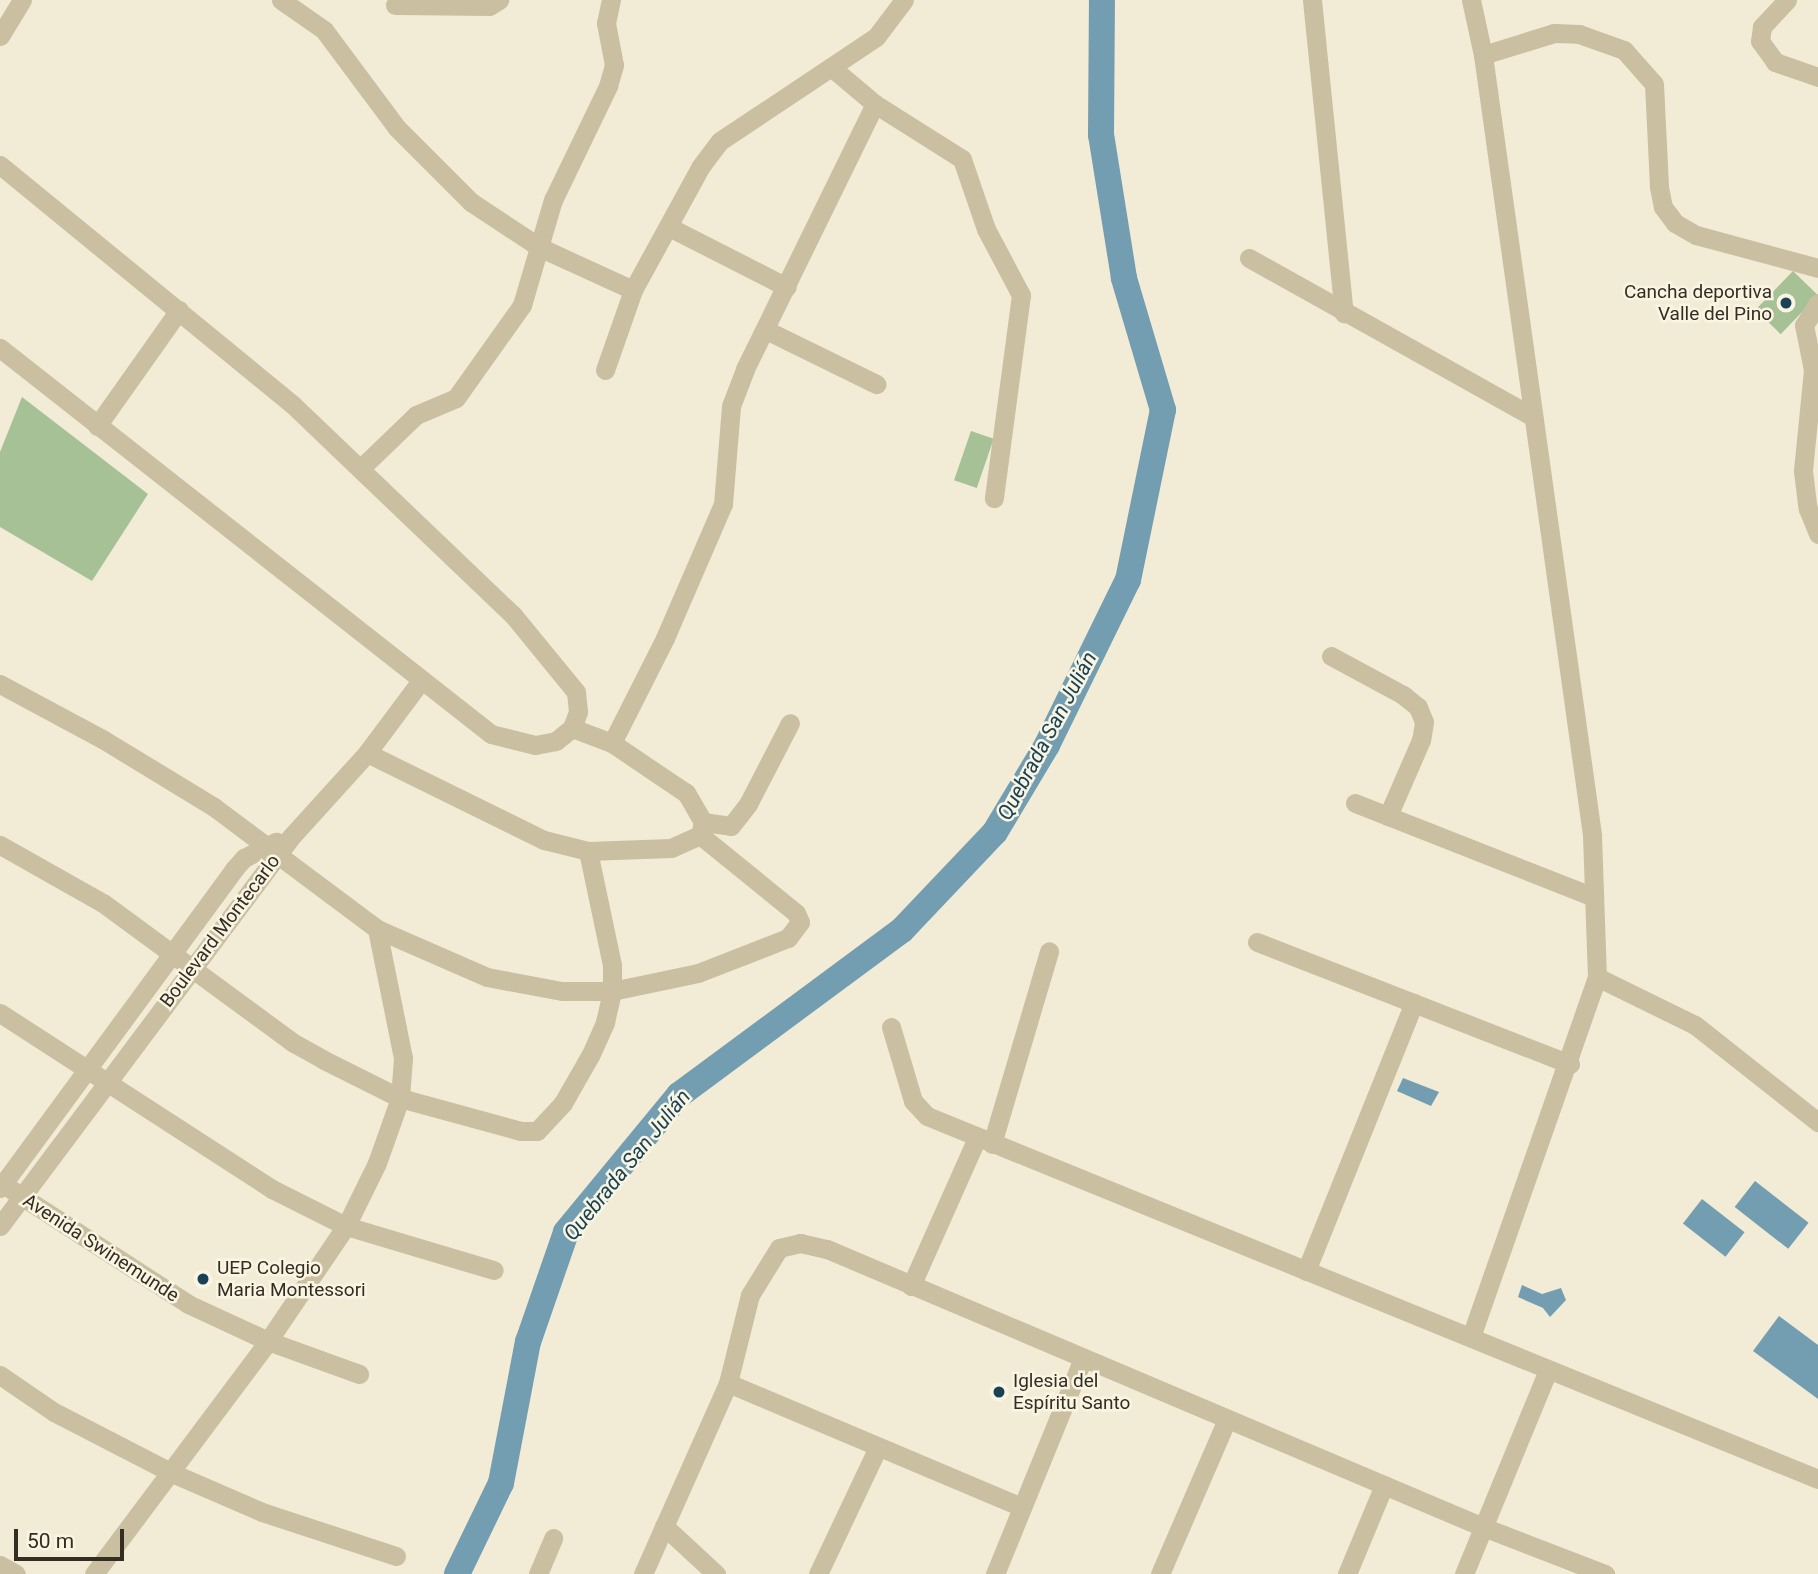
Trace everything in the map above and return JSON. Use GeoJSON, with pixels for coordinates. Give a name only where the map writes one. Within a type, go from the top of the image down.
{"type":"FeatureCollection","features":[{"type":"Feature","properties":{"kind":"street"},"geometry":{"type":"LineString","coordinates":[[0,36],[22,0]]}},
{"type":"Feature","properties":{"kind":"street"},"geometry":{"type":"LineString","coordinates":[[281,0],[324,30],[397,128],[471,202],[539,247],[633,290]]}},
{"type":"Feature","properties":{"kind":"street"},"geometry":{"type":"LineString","coordinates":[[395,5],[489,6],[499,0]]}},
{"type":"Feature","properties":{"kind":"street"},"geometry":{"type":"LineString","coordinates":[[362,467],[416,415],[456,398],[522,305],[533,279],[539,247],[562,178],[608,86],[614,65],[606,23],[611,0]]}},
{"type":"Feature","properties":{"kind":"street"},"geometry":{"type":"LineString","coordinates":[[605,370],[633,290],[701,166],[720,141],[876,37],[904,0]]}},
{"type":"Feature","properties":{"kind":"street"},"geometry":{"type":"LineString","coordinates":[[1312,0],[1344,313]]}},
{"type":"Feature","properties":{"kind":"street"},"geometry":{"type":"LineString","coordinates":[[1471,0],[1483,55],[1592,835],[1597,977],[1570,1063],[1471,1337]]}},
{"type":"Feature","properties":{"kind":"street"},"geometry":{"type":"LineString","coordinates":[[1787,0],[1762,27],[1760,41],[1775,62],[1818,77]]}},
{"type":"Feature","properties":{"kind":"street"},"geometry":{"type":"LineString","coordinates":[[1483,55],[1554,33],[1579,34],[1623,50],[1643,66],[1654,84],[1659,187],[1663,207],[1675,223],[1696,235],[1818,268]]}},
{"type":"Feature","properties":{"kind":"street"},"geometry":{"type":"LineString","coordinates":[[831,67],[874,104],[962,159],[986,229],[1021,295],[994,498]]}},
{"type":"Feature","properties":{"kind":"street"},"geometry":{"type":"LineString","coordinates":[[612,743],[665,638],[723,504],[731,406],[874,104]]}},
{"type":"Feature","properties":{"kind":"street"},"geometry":{"type":"LineString","coordinates":[[0,165],[179,310],[362,467],[513,615],[563,672],[576,692],[578,712],[572,728],[556,741],[514,742],[491,734],[419,682],[0,348]]}},
{"type":"Feature","properties":{"kind":"street"},"geometry":{"type":"LineString","coordinates":[[669,226],[787,287]]}},
{"type":"Feature","properties":{"kind":"street"},"geometry":{"type":"LineString","coordinates":[[1249,258],[1532,416]]}},
{"type":"Feature","properties":{"kind":"street"},"geometry":{"type":"LineString","coordinates":[[1818,303],[1804,325],[1813,370],[1803,471],[1808,509],[1818,534]]}},
{"type":"Feature","properties":{"kind":"street"},"geometry":{"type":"LineString","coordinates":[[97,426],[179,310]]}},
{"type":"Feature","properties":{"kind":"street"},"geometry":{"type":"LineString","coordinates":[[766,330],[876,384]]}},
{"type":"Feature","properties":{"kind":"street"},"geometry":{"type":"LineString","coordinates":[[1331,656],[1404,695],[1418,707],[1424,722],[1421,740],[1388,816]]}},
{"type":"Feature","properties":{"kind":"street"},"geometry":{"type":"LineString","coordinates":[[279,846],[367,754],[419,682]]}},
{"type":"Feature","properties":{"kind":"street"},"geometry":{"type":"LineString","coordinates":[[0,684],[104,740],[279,846],[377,929],[487,977],[562,991],[611,991],[698,973],[774,946],[796,930],[800,922],[787,904],[701,828],[686,793],[612,743],[572,728]]}},
{"type":"Feature","properties":{"kind":"street"},"geometry":{"type":"LineString","coordinates":[[367,754],[516,829],[588,851],[671,848],[701,828],[731,826],[748,804],[790,723]]}},
{"type":"Feature","properties":{"kind":"street"},"geometry":{"type":"LineString","coordinates":[[1354,803],[1594,897]]}},
{"type":"Feature","properties":{"kind":"street"},"geometry":{"type":"LineString","coordinates":[[0,845],[103,903],[172,951],[292,1042],[400,1098],[521,1131],[537,1131],[563,1103],[591,1054],[605,1022],[611,991],[612,965],[588,851]]}},
{"type":"Feature","properties":{"kind":"street","name":"Boulevard Montecarlo"},"geometry":{"type":"LineString","coordinates":[[1,1184],[234,869],[279,846]]}},
{"type":"Feature","properties":{"kind":"street","name":"Boulevard Montecarlo"},"geometry":{"type":"LineString","coordinates":[[0,1226],[193,967],[279,846]]}},
{"type":"Feature","properties":{"kind":"street"},"geometry":{"type":"LineString","coordinates":[[94,1574],[172,1473],[268,1340],[346,1226],[377,1163],[400,1098],[401,1034],[377,929]]}},
{"type":"Feature","properties":{"kind":"street"},"geometry":{"type":"LineString","coordinates":[[1257,942],[1570,1063]]}},
{"type":"Feature","properties":{"kind":"street"},"geometry":{"type":"LineString","coordinates":[[911,1286],[984,1141],[1049,951]]}},
{"type":"Feature","properties":{"kind":"street"},"geometry":{"type":"LineString","coordinates":[[1597,977],[1695,1025],[1818,1122]]}},
{"type":"Feature","properties":{"kind":"street"},"geometry":{"type":"LineString","coordinates":[[1306,1270],[1413,1003]]}},
{"type":"Feature","properties":{"kind":"street"},"geometry":{"type":"LineString","coordinates":[[0,1013],[86,1067],[234,1168],[346,1226],[495,1270]]}},
{"type":"Feature","properties":{"kind":"street"},"geometry":{"type":"LineString","coordinates":[[891,1027],[913,1101],[927,1116],[1818,1479]]}},
{"type":"Feature","properties":{"kind":"street","name":"Avenida Swinemunde"},"geometry":{"type":"LineString","coordinates":[[1,1184],[145,1279],[268,1340],[359,1374]]}},
{"type":"Feature","properties":{"kind":"street"},"geometry":{"type":"LineString","coordinates":[[643,1574],[728,1383],[750,1296],[779,1248],[800,1243],[827,1249],[1483,1527],[1605,1574]]}},
{"type":"Feature","properties":{"kind":"street"},"geometry":{"type":"LineString","coordinates":[[995,1574],[1083,1358]]}},
{"type":"Feature","properties":{"kind":"street"},"geometry":{"type":"LineString","coordinates":[[1464,1574],[1548,1370]]}},
{"type":"Feature","properties":{"kind":"street"},"geometry":{"type":"LineString","coordinates":[[0,1375],[54,1412],[172,1473],[262,1512],[396,1556]]}},
{"type":"Feature","properties":{"kind":"street"},"geometry":{"type":"LineString","coordinates":[[728,1383],[877,1449],[1022,1507]]}},
{"type":"Feature","properties":{"kind":"street"},"geometry":{"type":"LineString","coordinates":[[1160,1574],[1227,1419]]}},
{"type":"Feature","properties":{"kind":"street"},"geometry":{"type":"LineString","coordinates":[[818,1574],[877,1449]]}},
{"type":"Feature","properties":{"kind":"street"},"geometry":{"type":"LineString","coordinates":[[1347,1574],[1384,1485]]}},
{"type":"Feature","properties":{"kind":"street"},"geometry":{"type":"LineString","coordinates":[[664,1526],[716,1574]]}},
{"type":"Feature","properties":{"kind":"street"},"geometry":{"type":"LineString","coordinates":[[538,1574],[553,1538]]}},
{"type":"Feature","properties":{"kind":"street"},"geometry":{"type":"LineString","coordinates":[[0,1565],[16,1574]]}},
{"type":"Feature","properties":{"kind":"green space","name":"Cancha deportiva Valle del Pino"},"geometry":{"type":"Polygon","coordinates":[[[1793,271],[1818,295],[1781,334],[1755,310],[1793,271]]]}},
{"type":"Feature","properties":{"kind":"green space"},"geometry":{"type":"Polygon","coordinates":[[[22,397],[148,494],[92,581],[0,527],[0,452],[22,397]]]}},
{"type":"Feature","properties":{"kind":"green space"},"geometry":{"type":"Polygon","coordinates":[[[971,431],[994,439],[977,488],[954,480],[971,431]]]}},
{"type":"Feature","properties":{"kind":"water"},"geometry":{"type":"Polygon","coordinates":[[[1403,1078],[1439,1092],[1431,1106],[1397,1091],[1403,1078]]]}},
{"type":"Feature","properties":{"kind":"water"},"geometry":{"type":"Polygon","coordinates":[[[1755,1181],[1809,1223],[1788,1249],[1735,1207],[1755,1181]]]}},
{"type":"Feature","properties":{"kind":"water"},"geometry":{"type":"Polygon","coordinates":[[[1702,1199],[1745,1232],[1725,1257],[1683,1223],[1702,1199]]]}},
{"type":"Feature","properties":{"kind":"water"},"geometry":{"type":"Polygon","coordinates":[[[1522,1285],[1542,1294],[1561,1288],[1566,1300],[1550,1317],[1543,1308],[1518,1297],[1522,1285]]]}},
{"type":"Feature","properties":{"kind":"water"},"geometry":{"type":"Polygon","coordinates":[[[1779,1316],[1818,1345],[1818,1399],[1753,1351],[1779,1316]]]}},
{"type":"Feature","properties":{"kind":"waterway","name":"Quebrada San Julián"},"geometry":{"type":"LineString","coordinates":[[457,1574],[501,1483],[528,1342],[566,1232],[679,1095],[902,930],[995,832],[1047,745],[1128,580],[1163,410],[1124,278],[1101,135],[1102,0]]}},
{"type":"Feature","properties":{"kind":"place","name":"Cancha deportiva Valle del Pino"},"geometry":{"type":"Point","coordinates":[1786,303]}},
{"type":"Feature","properties":{"kind":"place","name":"UEP Colegio Maria Montessori"},"geometry":{"type":"Point","coordinates":[203,1279]}},
{"type":"Feature","properties":{"kind":"place","name":"Iglesia del Espíritu Santo"},"geometry":{"type":"Point","coordinates":[999,1392]}}]}
